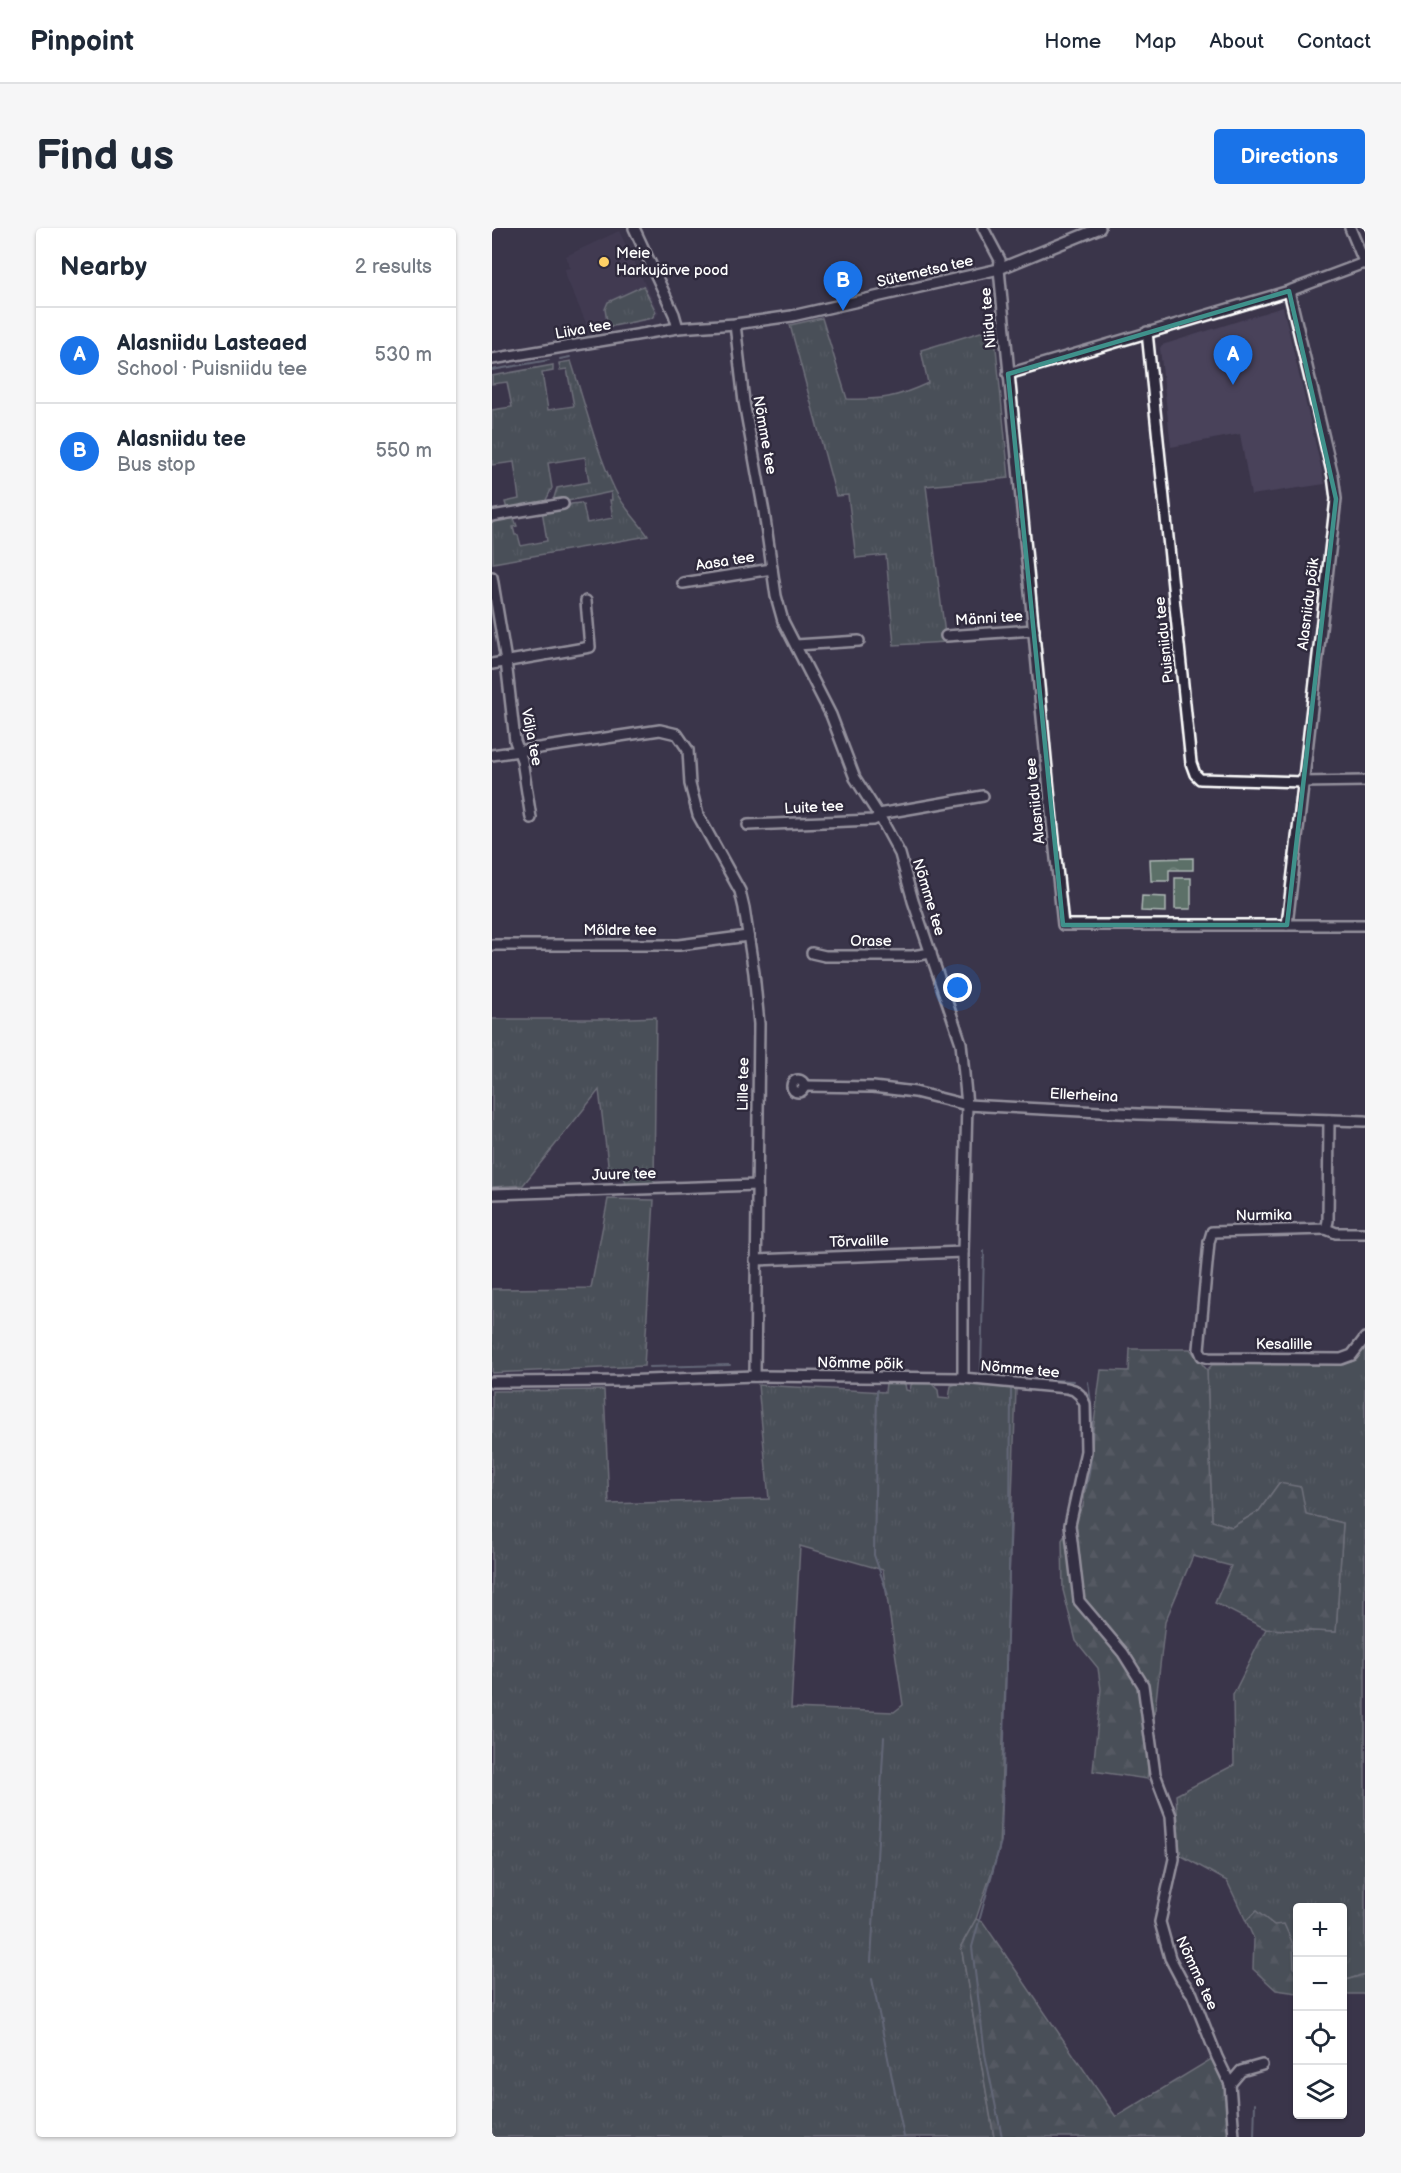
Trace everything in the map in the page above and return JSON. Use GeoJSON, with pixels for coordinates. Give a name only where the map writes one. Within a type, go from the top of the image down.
{"type":"FeatureCollection","features":[{"type":"Feature","properties":{"kind":"street"},"geometry":{"type":"LineString","coordinates":[[634,228],[674,314],[678,328]]}},
{"type":"Feature","properties":{"kind":"street","name":"Niidu tee"},"geometry":{"type":"LineString","coordinates":[[983,228],[1000,261],[1008,374]]}},
{"type":"Feature","properties":{"kind":"street","name":"Sütemetsa tee"},"geometry":{"type":"LineString","coordinates":[[678,328],[735,324],[792,316],[999,269],[1100,228]]}},
{"type":"Feature","properties":{"kind":"street"},"geometry":{"type":"LineString","coordinates":[[1008,374],[1289,291],[1364,264],[1350,228]]}},
{"type":"Feature","properties":{"kind":"street","name":"Alasniidu põik"},"geometry":{"type":"LineString","coordinates":[[1287,925],[1336,499],[1333,476],[1289,291]]}},
{"type":"Feature","properties":{"kind":"street","name":"Nõmme tee"},"geometry":{"type":"LineString","coordinates":[[735,324],[744,402],[776,596],[783,621],[831,715],[855,778],[880,815],[900,854],[913,902],[961,1043],[967,1105],[963,1252],[963,1378],[1067,1388],[1080,1395],[1085,1404],[1086,1451],[1070,1525],[1079,1601],[1123,1653],[1143,1685],[1155,1774],[1171,1816],[1173,1838],[1174,1859],[1160,1922],[1170,1958],[1192,1994],[1230,2084],[1234,2137]]}},
{"type":"Feature","properties":{"kind":"street","name":"Liiva tee"},"geometry":{"type":"LineString","coordinates":[[492,359],[678,328]]}},
{"type":"Feature","properties":{"kind":"street","name":"Puisniidu tee"},"geometry":{"type":"LineString","coordinates":[[1147,332],[1191,763],[1195,774],[1200,778],[1302,782],[1365,781]]}},
{"type":"Feature","properties":{"kind":"street","name":"Alasniidu tee"},"geometry":{"type":"LineString","coordinates":[[1008,374],[1063,925],[1365,925]]}},
{"type":"Feature","properties":{"kind":"street"},"geometry":{"type":"LineString","coordinates":[[492,516],[563,504]]}},
{"type":"Feature","properties":{"kind":"street","name":"Aasa tee"},"geometry":{"type":"LineString","coordinates":[[683,583],[772,569]]}},
{"type":"Feature","properties":{"kind":"street","name":"Välja tee"},"geometry":{"type":"LineString","coordinates":[[492,577],[506,661],[515,741],[519,751],[531,818]]}},
{"type":"Feature","properties":{"kind":"street"},"geometry":{"type":"LineString","coordinates":[[492,663],[591,647],[586,600]]}},
{"type":"Feature","properties":{"kind":"street","name":"Männi tee"},"geometry":{"type":"LineString","coordinates":[[945,636],[1034,630]]}},
{"type":"Feature","properties":{"kind":"street"},"geometry":{"type":"LineString","coordinates":[[796,645],[859,641]]}},
{"type":"Feature","properties":{"kind":"street","name":"Lille tee"},"geometry":{"type":"LineString","coordinates":[[492,755],[660,730],[677,734],[688,750],[690,784],[698,815],[740,891],[754,974],[759,1024],[755,1376]]}},
{"type":"Feature","properties":{"kind":"street"},"geometry":{"type":"LineString","coordinates":[[880,815],[982,796]]}},
{"type":"Feature","properties":{"kind":"street","name":"Luite tee"},"geometry":{"type":"LineString","coordinates":[[748,825],[873,819],[880,815]]}},
{"type":"Feature","properties":{"kind":"street","name":"Möldre tee"},"geometry":{"type":"LineString","coordinates":[[492,945],[679,945],[748,936]]}},
{"type":"Feature","properties":{"kind":"street","name":"Orase"},"geometry":{"type":"LineString","coordinates":[[812,953],[825,956],[901,956],[931,953]]}},
{"type":"Feature","properties":{"kind":"street","name":"Ellerheina"},"geometry":{"type":"LineString","coordinates":[[804,1086],[873,1087],[915,1092],[967,1105],[1138,1114],[1365,1121]]}},
{"type":"Feature","properties":{"kind":"street"},"geometry":{"type":"LineString","coordinates":[[1329,1120],[1326,1229],[1336,1233],[1365,1233]]}},
{"type":"Feature","properties":{"kind":"street","name":"Juure tee"},"geometry":{"type":"LineString","coordinates":[[492,1194],[757,1185]]}},
{"type":"Feature","properties":{"kind":"street","name":"Nurmika"},"geometry":{"type":"LineString","coordinates":[[1199,1349],[1209,1242],[1212,1232],[1326,1229]]}},
{"type":"Feature","properties":{"kind":"street","name":"Tõrvalille"},"geometry":{"type":"LineString","coordinates":[[755,1260],[963,1252]]}},
{"type":"Feature","properties":{"kind":"street","name":"Kesalille"},"geometry":{"type":"LineString","coordinates":[[1199,1349],[1202,1356],[1209,1358],[1341,1359],[1352,1355],[1365,1338]]}},
{"type":"Feature","properties":{"kind":"street"},"geometry":{"type":"LineString","coordinates":[[492,1382],[620,1381],[755,1376]]}},
{"type":"Feature","properties":{"kind":"street","name":"Nõmme põik"},"geometry":{"type":"LineString","coordinates":[[755,1376],[963,1378]]}},
{"type":"Feature","properties":{"kind":"street"},"geometry":{"type":"LineString","coordinates":[[1230,2084],[1241,2072],[1262,2065]]}},
{"type":"Feature","properties":{"kind":"highlighted area"},"geometry":{"type":"Polygon","coordinates":[[[1289,291],[1336,499],[1287,925],[1063,925],[1008,374],[1289,291]]]}},
{"type":"Feature","properties":{"kind":"shaded area"},"geometry":{"type":"Polygon","coordinates":[[[619,231],[659,313],[654,319],[590,332],[567,279],[565,269],[570,268],[566,256],[619,231]]]}},
{"type":"Feature","properties":{"kind":"shaded area"},"geometry":{"type":"Polygon","coordinates":[[[1283,307],[1325,484],[1251,495],[1240,434],[1171,447],[1160,348],[1162,345],[1283,307]]]}},
{"type":"Feature","properties":{"kind":"green space"},"geometry":{"type":"Polygon","coordinates":[[[643,286],[656,312],[652,318],[608,327],[605,309],[608,302],[643,286]]]}},
{"type":"Feature","properties":{"kind":"green space"},"geometry":{"type":"Polygon","coordinates":[[[822,318],[847,399],[888,397],[928,383],[921,350],[994,328],[1009,478],[926,486],[946,642],[894,645],[886,555],[856,558],[848,495],[836,496],[790,325],[822,318]]]}},
{"type":"Feature","properties":{"kind":"green space"},"geometry":{"type":"Polygon","coordinates":[[[571,361],[608,475],[622,502],[648,536],[493,563],[492,519],[513,516],[517,526],[513,527],[515,535],[518,535],[521,546],[547,541],[542,510],[564,506],[564,509],[571,504],[580,503],[583,505],[587,523],[613,518],[611,492],[563,502],[553,501],[557,488],[589,482],[585,457],[548,463],[552,488],[544,504],[507,509],[505,502],[519,499],[514,462],[492,465],[492,410],[512,407],[507,382],[492,384],[492,376],[553,365],[553,371],[542,373],[548,410],[574,406],[567,369],[560,370],[559,363],[571,361]]]}},
{"type":"Feature","properties":{"kind":"green space"},"geometry":{"type":"Polygon","coordinates":[[[1193,858],[1193,870],[1169,870],[1169,881],[1151,881],[1150,859],[1193,858]]]}},
{"type":"Feature","properties":{"kind":"green space"},"geometry":{"type":"Polygon","coordinates":[[[1175,878],[1191,878],[1191,909],[1175,909],[1175,878]]]}},
{"type":"Feature","properties":{"kind":"green space"},"geometry":{"type":"Polygon","coordinates":[[[1142,896],[1166,897],[1166,912],[1141,911],[1142,896]]]}},
{"type":"Feature","properties":{"kind":"green space"},"geometry":{"type":"Polygon","coordinates":[[[656,1017],[654,1183],[626,1185],[624,1174],[609,1172],[599,1090],[523,1185],[492,1187],[492,1019],[656,1017]]]}},
{"type":"Feature","properties":{"kind":"green space"},"geometry":{"type":"Polygon","coordinates":[[[608,1199],[654,1200],[644,1366],[492,1373],[492,1289],[591,1288],[608,1199]]]}},
{"type":"Feature","properties":{"kind":"green space"},"geometry":{"type":"Polygon","coordinates":[[[1365,1344],[1365,1974],[1347,1980],[1347,1903],[1293,1903],[1293,1944],[1256,1911],[1246,1921],[1227,1881],[1180,1855],[1176,1795],[1234,1765],[1233,1695],[1266,1629],[1336,1632],[1343,1523],[1306,1514],[1279,1483],[1259,1511],[1232,1527],[1212,1521],[1207,1370],[1212,1365],[1351,1362],[1365,1344]]]}},
{"type":"Feature","properties":{"kind":"green space"},"geometry":{"type":"Polygon","coordinates":[[[1130,1349],[1190,1349],[1207,1370],[1212,1521],[1232,1527],[1259,1511],[1279,1483],[1301,1487],[1306,1514],[1343,1523],[1336,1632],[1266,1629],[1215,1603],[1231,1566],[1193,1556],[1165,1622],[1147,1779],[1093,1771],[1101,1689],[1098,1668],[1076,1641],[1063,1590],[1062,1540],[1083,1506],[1101,1370],[1129,1371],[1130,1349]]]}},
{"type":"Feature","properties":{"kind":"green space"},"geometry":{"type":"Polygon","coordinates":[[[901,1382],[905,1384],[906,1390],[910,1391],[914,1382],[931,1383],[938,1390],[939,1398],[949,1399],[951,1386],[958,1383],[1016,1389],[999,1850],[976,1919],[961,1946],[994,2137],[492,2137],[492,1391],[604,1390],[609,1504],[769,1499],[758,1385],[885,1392],[886,1383],[901,1382]],[[800,1546],[791,1708],[894,1712],[903,1705],[883,1570],[800,1546]]]}},
{"type":"Feature","properties":{"kind":"green space"},"geometry":{"type":"Polygon","coordinates":[[[1256,1911],[1274,1925],[1284,1924],[1293,1944],[1293,1992],[1276,1990],[1253,1969],[1254,1939],[1246,1921],[1256,1911]]]}},
{"type":"Feature","properties":{"kind":"green space"},"geometry":{"type":"Polygon","coordinates":[[[976,1919],[983,1922],[1116,2117],[1213,2058],[1226,2086],[1230,2137],[994,2137],[961,1946],[976,1919]]]}},
{"type":"Feature","properties":{"kind":"green space"},"geometry":{"type":"Polygon","coordinates":[[[1365,1974],[1365,1994],[1347,1994],[1347,1980],[1365,1974]]]}},
{"type":"Feature","properties":{"kind":"waterway"},"geometry":{"type":"LineString","coordinates":[[560,359],[570,357]]}},
{"type":"Feature","properties":{"kind":"waterway"},"geometry":{"type":"LineString","coordinates":[[492,370],[549,360]]}},
{"type":"Feature","properties":{"kind":"waterway"},"geometry":{"type":"LineString","coordinates":[[984,1251],[981,1370],[1011,1378],[1074,1381]]}},
{"type":"Feature","properties":{"kind":"waterway"},"geometry":{"type":"LineString","coordinates":[[766,1255],[787,1254]]}},
{"type":"Feature","properties":{"kind":"waterway"},"geometry":{"type":"LineString","coordinates":[[649,1367],[730,1365]]}},
{"type":"Feature","properties":{"kind":"waterway"},"geometry":{"type":"LineString","coordinates":[[1086,1488],[1091,1462],[1092,1435],[1088,1382]]}},
{"type":"Feature","properties":{"kind":"waterway"},"geometry":{"type":"LineString","coordinates":[[1002,2137],[985,2054],[972,1947],[1001,1841],[1010,1536],[1011,1389]]}},
{"type":"Feature","properties":{"kind":"waterway"},"geometry":{"type":"LineString","coordinates":[[877,1390],[874,1555],[888,1595]]}},
{"type":"Feature","properties":{"kind":"waterway"},"geometry":{"type":"LineString","coordinates":[[871,1962],[884,1737]]}},
{"type":"Feature","properties":{"kind":"waterway"},"geometry":{"type":"LineString","coordinates":[[872,1979],[904,2137]]}},
{"type":"Feature","properties":{"kind":"waterway"},"geometry":{"type":"LineString","coordinates":[[1254,2137],[1255,2103]]}},
{"type":"Feature","properties":{"kind":"place","name":"Meie Harkujärve pood"},"geometry":{"type":"Point","coordinates":[604,262]}},
{"type":"Feature","properties":{"kind":"place","name":"Alasniidu tee"},"geometry":{"type":"Point","coordinates":[843,311]}},
{"type":"Feature","properties":{"kind":"place","name":"Alasniidu Lasteaed"},"geometry":{"type":"Point","coordinates":[1233,385]}}]}
